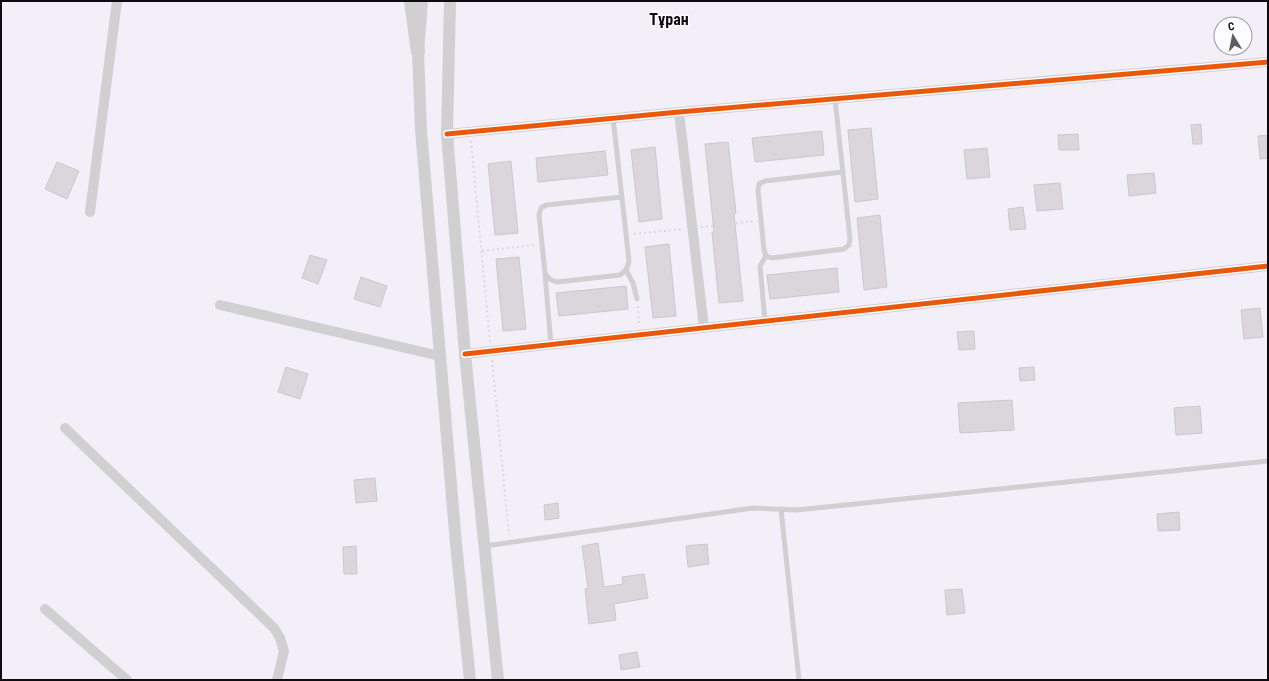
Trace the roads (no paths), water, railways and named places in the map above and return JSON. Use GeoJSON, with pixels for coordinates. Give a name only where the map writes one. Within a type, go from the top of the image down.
{"type":"FeatureCollection","features":[{"type":"Feature","properties":{"kind":"main road"},"geometry":{"type":"LineString","coordinates":[[411,1],[418,52]]}},
{"type":"Feature","properties":{"kind":"street"},"geometry":{"type":"LineString","coordinates":[[90,212],[117,1]]}},
{"type":"Feature","properties":{"kind":"street"},"geometry":{"type":"LineString","coordinates":[[422,1],[418,52],[421,130],[456,544],[470,680]]}},
{"type":"Feature","properties":{"kind":"street"},"geometry":{"type":"LineString","coordinates":[[450,1],[447,134],[465,354],[498,680]]}},
{"type":"Feature","properties":{"kind":"street"},"geometry":{"type":"LineString","coordinates":[[447,134],[679,112],[1268,62]]}},
{"type":"Feature","properties":{"kind":"street"},"geometry":{"type":"LineString","coordinates":[[679,112],[704,328]]}},
{"type":"Feature","properties":{"kind":"street"},"geometry":{"type":"LineString","coordinates":[[465,354],[1268,266]]}},
{"type":"Feature","properties":{"kind":"street"},"geometry":{"type":"LineString","coordinates":[[220,305],[440,356]]}},
{"type":"Feature","properties":{"kind":"street"},"geometry":{"type":"LineString","coordinates":[[65,428],[274,628],[280,638],[284,651],[277,680]]}},
{"type":"Feature","properties":{"kind":"street"},"geometry":{"type":"LineString","coordinates":[[45,609],[127,680]]}},
{"type":"Feature","properties":{"kind":"lane"},"geometry":{"type":"LineString","coordinates":[[766,256],[772,258],[844,249],[849,245],[850,238],[835,99]]}},
{"type":"Feature","properties":{"kind":"lane"},"geometry":{"type":"LineString","coordinates":[[545,273],[549,279],[557,282],[620,275],[626,270],[629,262],[613,118]]}},
{"type":"Feature","properties":{"kind":"lane"},"geometry":{"type":"LineString","coordinates":[[765,321],[760,266],[766,256],[764,250],[758,190],[759,184],[765,181],[843,172]]}},
{"type":"Feature","properties":{"kind":"lane"},"geometry":{"type":"LineString","coordinates":[[551,344],[539,215],[541,208],[546,205],[622,197]]}},
{"type":"Feature","properties":{"kind":"lane"},"geometry":{"type":"LineString","coordinates":[[626,270],[633,284],[637,299]]}},
{"type":"Feature","properties":{"kind":"lane"},"geometry":{"type":"LineString","coordinates":[[485,546],[753,508],[797,510],[1268,462]]}},
{"type":"Feature","properties":{"kind":"lane"},"geometry":{"type":"LineString","coordinates":[[781,509],[799,680]]}},
{"type":"Feature","properties":{"kind":"district","name":"Тұран"},"geometry":{"type":"Point","coordinates":[669,19]}}]}
